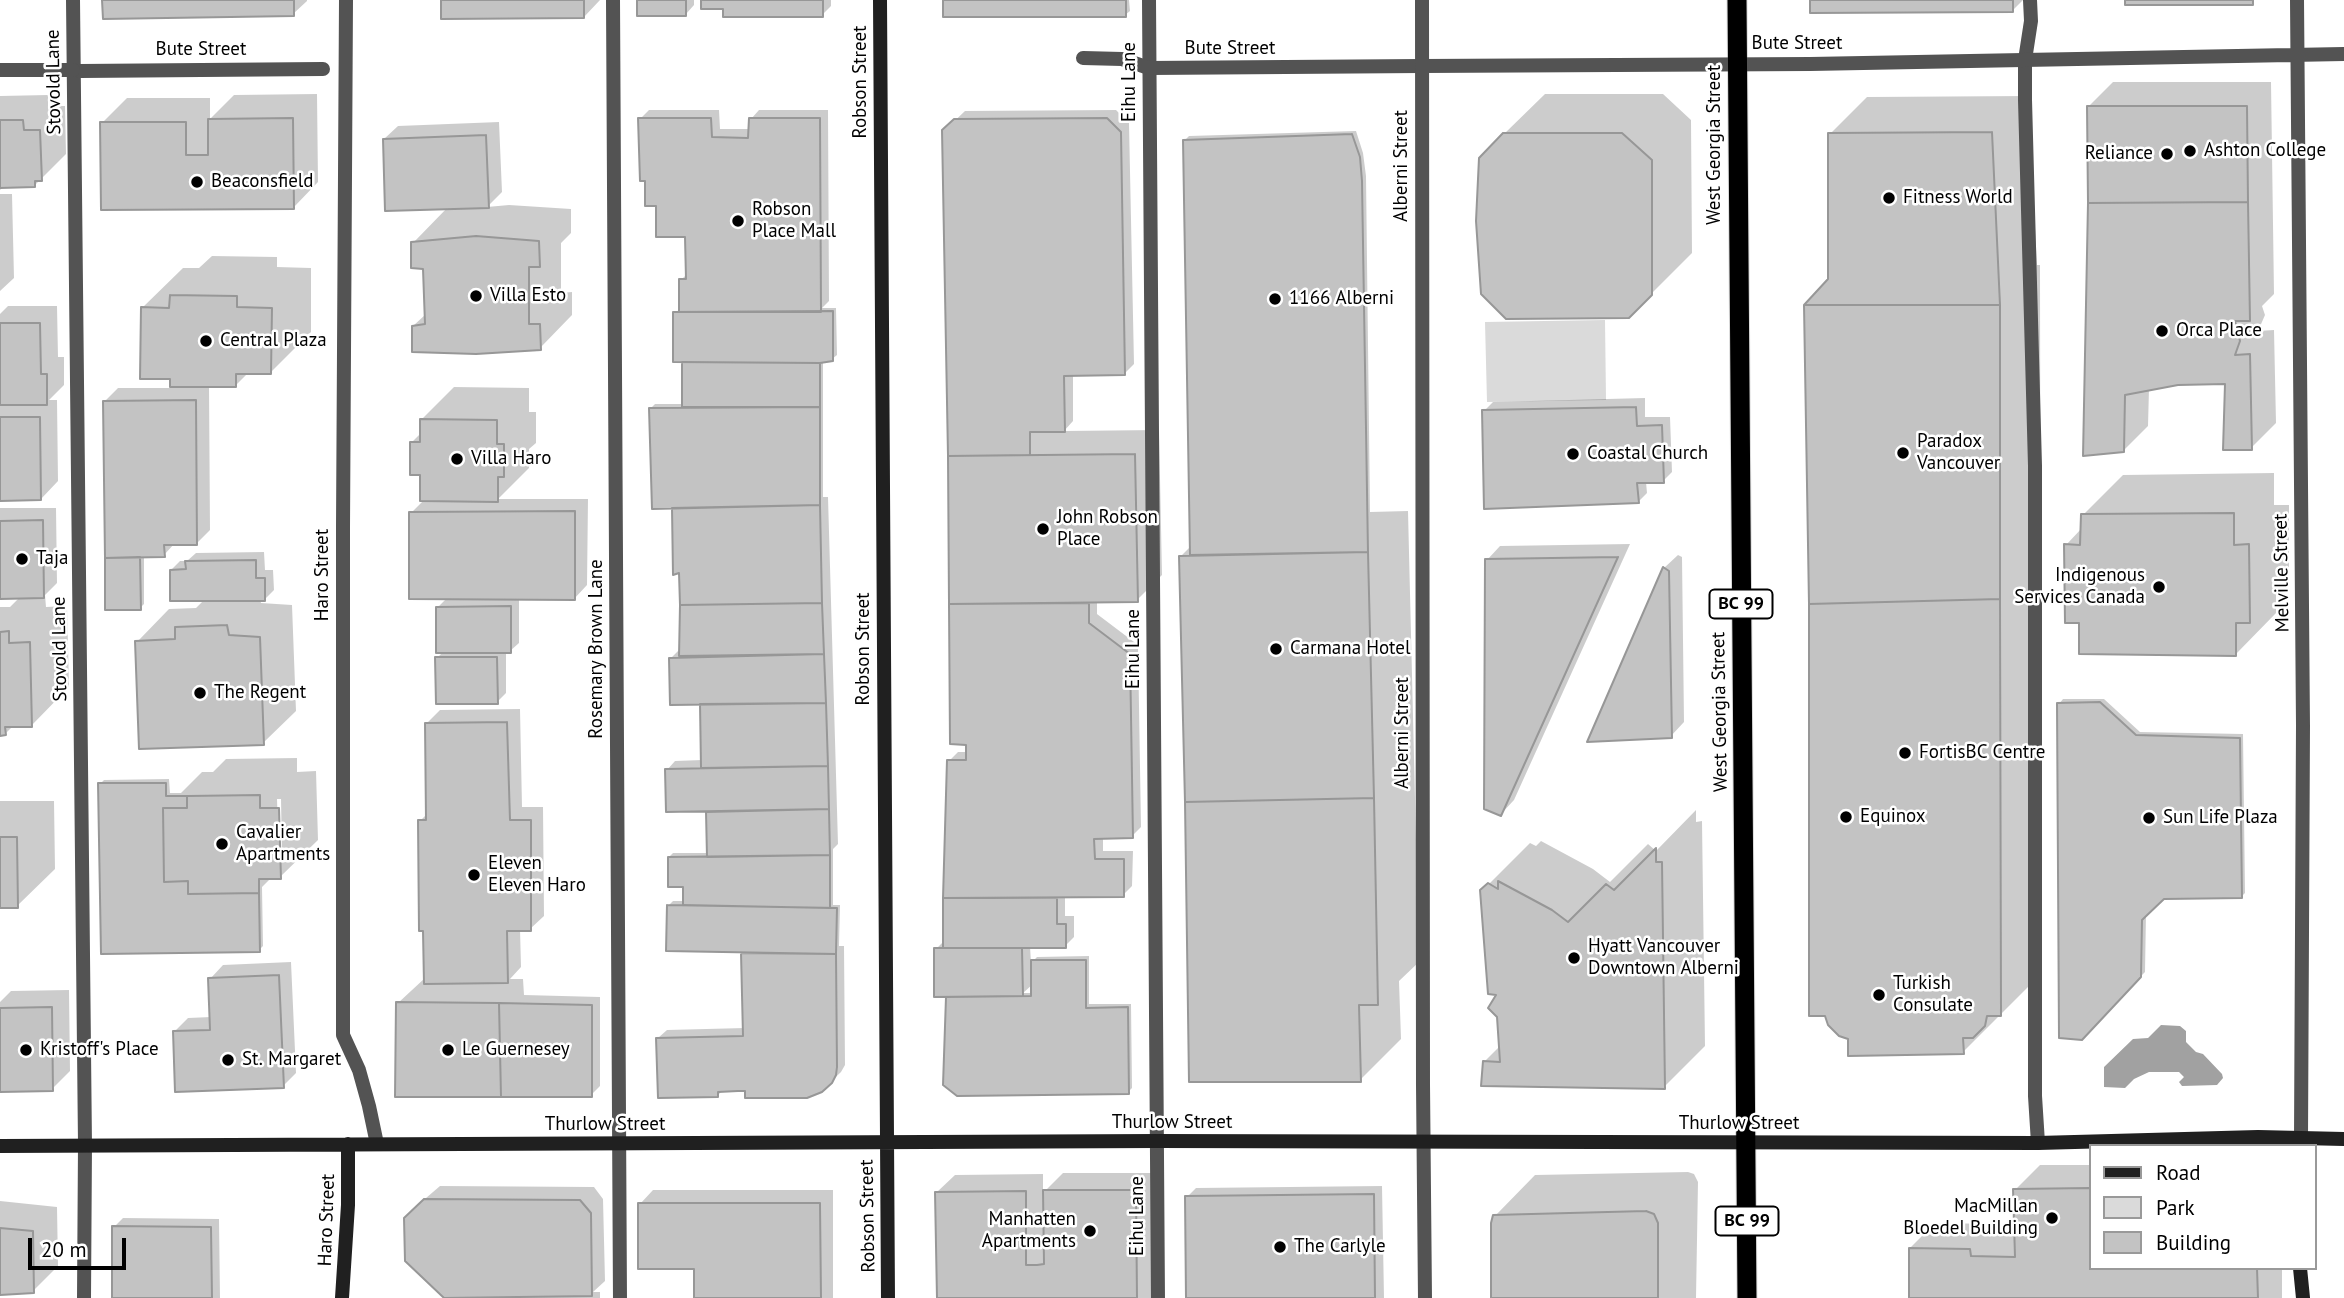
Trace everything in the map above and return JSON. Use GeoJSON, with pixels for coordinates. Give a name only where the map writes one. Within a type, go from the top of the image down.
{"type":"FeatureCollection","features":[{"type":"Feature","properties":{"kind":"highway","name":"West Georgia Street"},"geometry":{"type":"LineString","coordinates":[[1737,0],[1747,1298]]}},
{"type":"Feature","properties":{"kind":"main road","name":"Robson Street"},"geometry":{"type":"LineString","coordinates":[[880,0],[888,1298]]}},
{"type":"Feature","properties":{"kind":"main road","name":"Thurlow Street"},"geometry":{"type":"LineString","coordinates":[[0,1146],[1157,1141],[2038,1143],[2258,1137],[2300,1142],[2344,1139]]}},
{"type":"Feature","properties":{"kind":"main road","name":"Haro Street"},"geometry":{"type":"LineString","coordinates":[[342,1298],[348,1205],[348,1144]]}},
{"type":"Feature","properties":{"kind":"main road"},"geometry":{"type":"LineString","coordinates":[[2300,1270],[2303,1298]]}},
{"type":"Feature","properties":{"kind":"street","name":"Stovold Lane"},"geometry":{"type":"LineString","coordinates":[[73,0],[77,70],[84,1298]]}},
{"type":"Feature","properties":{"kind":"street","name":"Haro Street"},"geometry":{"type":"LineString","coordinates":[[346,0],[343,1035],[359,1070],[376,1143]]}},
{"type":"Feature","properties":{"kind":"street","name":"Rosemary Brown Lane"},"geometry":{"type":"LineString","coordinates":[[613,0],[620,1298]]}},
{"type":"Feature","properties":{"kind":"street","name":"Eihu Lane"},"geometry":{"type":"LineString","coordinates":[[1149,0],[1158,1298]]}},
{"type":"Feature","properties":{"kind":"street","name":"Alberni Street"},"geometry":{"type":"LineString","coordinates":[[1422,0],[1425,1298]]}},
{"type":"Feature","properties":{"kind":"street"},"geometry":{"type":"LineString","coordinates":[[2030,0],[2031,21],[2025,60],[2035,480],[2035,1096],[2038,1143]]}},
{"type":"Feature","properties":{"kind":"street","name":"Melville Street"},"geometry":{"type":"LineString","coordinates":[[2297,0],[2302,712],[2300,1142]]}},
{"type":"Feature","properties":{"kind":"street","name":"Bute Street"},"geometry":{"type":"LineString","coordinates":[[1083,58],[1122,59],[1149,68],[1737,64],[2344,54]]}},
{"type":"Feature","properties":{"kind":"street","name":"Bute Street"},"geometry":{"type":"LineString","coordinates":[[0,71],[323,69]]}},
{"type":"Feature","properties":{"kind":"green space"},"geometry":{"type":"Polygon","coordinates":[[[1605,320],[1606,400],[1487,402],[1485,322],[1605,320]]]}},
{"type":"Feature","properties":{"kind":"shaded area"},"geometry":{"type":"Polygon","coordinates":[[[2161,1025],[2180,1026],[2186,1031],[2186,1042],[2196,1052],[2203,1054],[2222,1074],[2223,1078],[2217,1085],[2182,1086],[2179,1082],[2184,1077],[2179,1072],[2149,1072],[2134,1079],[2125,1088],[2104,1087],[2104,1067],[2133,1039],[2148,1038],[2161,1025]]]}},
{"type":"Feature","properties":{"kind":"building"},"geometry":{"type":"Polygon","coordinates":[[[102,0],[294,0],[294,16],[103,19],[102,0]]]}},
{"type":"Feature","properties":{"kind":"building"},"geometry":{"type":"Polygon","coordinates":[[[441,0],[584,0],[584,18],[441,19],[441,0]]]}},
{"type":"Feature","properties":{"kind":"building"},"geometry":{"type":"Polygon","coordinates":[[[637,0],[686,0],[686,16],[637,16],[637,0]]]}},
{"type":"Feature","properties":{"kind":"building"},"geometry":{"type":"Polygon","coordinates":[[[701,0],[823,0],[823,17],[723,17],[723,9],[701,9],[701,0]]]}},
{"type":"Feature","properties":{"kind":"building"},"geometry":{"type":"Polygon","coordinates":[[[943,0],[1126,0],[1126,17],[943,17],[943,0]]]}},
{"type":"Feature","properties":{"kind":"building"},"geometry":{"type":"Polygon","coordinates":[[[1810,0],[2013,0],[2013,12],[1810,13],[1810,0]]]}},
{"type":"Feature","properties":{"kind":"building"},"geometry":{"type":"Polygon","coordinates":[[[2125,0],[2253,0],[2253,5],[2125,5],[2125,0]]]}},
{"type":"Feature","properties":{"kind":"building","name":"Reliance"},"geometry":{"type":"Polygon","coordinates":[[[2087,106],[2247,106],[2248,202],[2088,203],[2087,106]]]}},
{"type":"Feature","properties":{"kind":"building","name":"Beaconsfield"},"geometry":{"type":"Polygon","coordinates":[[[293,118],[294,209],[101,210],[100,122],[186,122],[186,155],[208,155],[208,119],[293,118]]]}},
{"type":"Feature","properties":{"kind":"building","name":"Robson Place Mall"},"geometry":{"type":"Polygon","coordinates":[[[638,118],[711,118],[712,137],[748,138],[749,118],[820,118],[821,312],[679,312],[679,279],[686,279],[685,237],[656,237],[656,206],[645,206],[645,181],[640,181],[638,118]]]}},
{"type":"Feature","properties":{"kind":"building"},"geometry":{"type":"Polygon","coordinates":[[[1107,118],[1121,132],[1125,375],[1064,376],[1065,432],[1030,432],[1030,455],[948,456],[942,130],[954,119],[1107,118]]]}},
{"type":"Feature","properties":{"kind":"building"},"geometry":{"type":"Polygon","coordinates":[[[0,120],[23,120],[24,130],[40,130],[42,181],[35,181],[35,187],[0,188],[0,120]]]}},
{"type":"Feature","properties":{"kind":"building"},"geometry":{"type":"Polygon","coordinates":[[[1992,132],[2000,305],[1804,305],[1828,279],[1828,133],[1992,132]]]}},
{"type":"Feature","properties":{"kind":"building"},"geometry":{"type":"Polygon","coordinates":[[[1503,133],[1622,133],[1652,160],[1652,295],[1629,318],[1506,319],[1481,294],[1476,221],[1479,158],[1503,133]]]}},
{"type":"Feature","properties":{"kind":"building","name":"1166 Alberni"},"geometry":{"type":"Polygon","coordinates":[[[1352,134],[1360,157],[1362,181],[1368,552],[1190,555],[1183,140],[1352,134]]]}},
{"type":"Feature","properties":{"kind":"building"},"geometry":{"type":"Polygon","coordinates":[[[486,135],[489,208],[385,211],[383,139],[486,135]]]}},
{"type":"Feature","properties":{"kind":"building","name":"Orca Place"},"geometry":{"type":"Polygon","coordinates":[[[2248,202],[2250,321],[2235,321],[2240,341],[2235,355],[2250,354],[2252,450],[2223,450],[2225,384],[2178,385],[2125,395],[2124,452],[2083,456],[2088,203],[2248,202]]]}},
{"type":"Feature","properties":{"kind":"building","name":"Villa Esto"},"geometry":{"type":"Polygon","coordinates":[[[476,236],[539,241],[540,267],[529,267],[529,324],[540,324],[541,350],[476,354],[412,352],[412,326],[425,324],[423,269],[411,268],[411,242],[476,236]]]}},
{"type":"Feature","properties":{"kind":"building","name":"Central Plaza"},"geometry":{"type":"Polygon","coordinates":[[[170,295],[237,296],[237,307],[272,308],[271,374],[236,374],[236,387],[170,387],[170,379],[140,379],[141,307],[169,308],[170,295]]]}},
{"type":"Feature","properties":{"kind":"building","name":"Paradox Vancouver"},"geometry":{"type":"Polygon","coordinates":[[[1804,305],[2000,305],[2000,599],[1809,604],[1804,305]]]}},
{"type":"Feature","properties":{"kind":"building"},"geometry":{"type":"Polygon","coordinates":[[[833,311],[833,361],[673,362],[673,312],[833,311]]]}},
{"type":"Feature","properties":{"kind":"building"},"geometry":{"type":"Polygon","coordinates":[[[0,323],[40,323],[41,374],[47,374],[47,405],[0,405],[0,323]]]}},
{"type":"Feature","properties":{"kind":"building"},"geometry":{"type":"Polygon","coordinates":[[[682,362],[820,363],[820,407],[682,407],[682,362]]]}},
{"type":"Feature","properties":{"kind":"building"},"geometry":{"type":"Polygon","coordinates":[[[196,400],[197,545],[164,545],[165,557],[105,558],[103,401],[196,400]]]}},
{"type":"Feature","properties":{"kind":"building"},"geometry":{"type":"Polygon","coordinates":[[[820,407],[820,505],[652,509],[649,408],[820,407]]]}},
{"type":"Feature","properties":{"kind":"building","name":"Coastal Church"},"geometry":{"type":"Polygon","coordinates":[[[1636,407],[1637,426],[1662,425],[1664,483],[1637,483],[1639,503],[1484,509],[1482,410],[1636,407]]]}},
{"type":"Feature","properties":{"kind":"building"},"geometry":{"type":"Polygon","coordinates":[[[0,417],[40,417],[41,500],[0,501],[0,417]]]}},
{"type":"Feature","properties":{"kind":"building","name":"Villa Haro"},"geometry":{"type":"Polygon","coordinates":[[[420,419],[497,420],[497,444],[504,444],[504,477],[498,477],[498,502],[420,501],[420,475],[410,475],[410,442],[420,442],[420,419]]]}},
{"type":"Feature","properties":{"kind":"building","name":"John Robson Place"},"geometry":{"type":"Polygon","coordinates":[[[1135,454],[1138,602],[949,604],[948,456],[1135,454]]]}},
{"type":"Feature","properties":{"kind":"building"},"geometry":{"type":"Polygon","coordinates":[[[820,505],[822,603],[680,605],[679,573],[673,575],[672,508],[820,505]]]}},
{"type":"Feature","properties":{"kind":"building"},"geometry":{"type":"Polygon","coordinates":[[[575,511],[575,600],[409,599],[409,512],[575,511]]]}},
{"type":"Feature","properties":{"kind":"building"},"geometry":{"type":"Polygon","coordinates":[[[2234,513],[2234,545],[2249,544],[2250,623],[2236,623],[2236,656],[2079,654],[2079,623],[2065,623],[2064,544],[2080,545],[2081,514],[2234,513]]]}},
{"type":"Feature","properties":{"kind":"building","name":"Taja"},"geometry":{"type":"Polygon","coordinates":[[[43,520],[44,598],[0,599],[0,521],[43,520]]]}},
{"type":"Feature","properties":{"kind":"building","name":"Carmana Hotel"},"geometry":{"type":"Polygon","coordinates":[[[1368,552],[1374,798],[1185,802],[1179,556],[1368,552]]]}},
{"type":"Feature","properties":{"kind":"building"},"geometry":{"type":"Polygon","coordinates":[[[140,557],[141,610],[105,610],[105,558],[140,557]]]}},
{"type":"Feature","properties":{"kind":"building"},"geometry":{"type":"Polygon","coordinates":[[[1618,557],[1501,816],[1484,809],[1485,559],[1618,557]]]}},
{"type":"Feature","properties":{"kind":"building"},"geometry":{"type":"Polygon","coordinates":[[[256,560],[256,578],[265,578],[265,601],[170,601],[170,570],[186,569],[185,561],[256,560]]]}},
{"type":"Feature","properties":{"kind":"building"},"geometry":{"type":"Polygon","coordinates":[[[1663,567],[1669,571],[1672,738],[1587,742],[1663,567]]]}},
{"type":"Feature","properties":{"kind":"building","name":"FortisBC Centre"},"geometry":{"type":"Polygon","coordinates":[[[2000,599],[2001,1016],[1987,1016],[1985,1026],[1973,1038],[1963,1038],[1964,1054],[1848,1056],[1848,1039],[1839,1036],[1828,1025],[1825,1016],[1809,1016],[1809,604],[2000,599]]]}},
{"type":"Feature","properties":{"kind":"building"},"geometry":{"type":"Polygon","coordinates":[[[822,603],[824,654],[679,656],[680,605],[822,603]]]}},
{"type":"Feature","properties":{"kind":"building"},"geometry":{"type":"Polygon","coordinates":[[[1089,603],[1089,623],[1130,654],[1133,838],[1094,839],[1095,859],[1124,859],[1124,897],[943,898],[947,760],[966,760],[966,745],[950,744],[949,604],[1089,603]]]}},
{"type":"Feature","properties":{"kind":"building"},"geometry":{"type":"Polygon","coordinates":[[[511,606],[511,653],[436,653],[436,607],[511,606]]]}},
{"type":"Feature","properties":{"kind":"building","name":"The Regent"},"geometry":{"type":"Polygon","coordinates":[[[227,625],[229,635],[260,637],[264,745],[139,749],[135,641],[175,639],[175,627],[227,625]]]}},
{"type":"Feature","properties":{"kind":"building"},"geometry":{"type":"Polygon","coordinates":[[[9,631],[9,643],[30,642],[32,727],[5,727],[6,735],[0,736],[0,632],[9,631]]]}},
{"type":"Feature","properties":{"kind":"building"},"geometry":{"type":"Polygon","coordinates":[[[824,654],[826,703],[670,705],[669,658],[824,654]]]}},
{"type":"Feature","properties":{"kind":"building"},"geometry":{"type":"Polygon","coordinates":[[[435,657],[497,657],[498,704],[436,704],[435,657]]]}},
{"type":"Feature","properties":{"kind":"building","name":"Sun Life Plaza"},"geometry":{"type":"Polygon","coordinates":[[[2100,702],[2136,735],[2240,738],[2242,898],[2164,899],[2142,920],[2141,977],[2082,1040],[2059,1038],[2057,703],[2100,702]]]}},
{"type":"Feature","properties":{"kind":"building"},"geometry":{"type":"Polygon","coordinates":[[[826,703],[828,766],[701,768],[700,704],[826,703]]]}},
{"type":"Feature","properties":{"kind":"building","name":"Eleven Eleven Haro"},"geometry":{"type":"Polygon","coordinates":[[[507,722],[510,820],[531,820],[531,931],[507,931],[508,983],[424,984],[423,931],[419,931],[418,820],[426,820],[425,723],[507,722]]]}},
{"type":"Feature","properties":{"kind":"building"},"geometry":{"type":"Polygon","coordinates":[[[828,766],[829,809],[666,812],[665,769],[828,766]]]}},
{"type":"Feature","properties":{"kind":"building"},"geometry":{"type":"Polygon","coordinates":[[[98,783],[166,783],[166,796],[187,796],[187,808],[163,808],[164,882],[188,881],[188,894],[259,893],[260,952],[101,954],[98,783]]]}},
{"type":"Feature","properties":{"kind":"building","name":"Cavalier Apartments"},"geometry":{"type":"Polygon","coordinates":[[[260,795],[260,808],[279,808],[281,879],[259,879],[259,893],[188,894],[188,881],[164,882],[163,808],[187,808],[187,796],[260,795]]]}},
{"type":"Feature","properties":{"kind":"building"},"geometry":{"type":"Polygon","coordinates":[[[1374,798],[1378,1005],[1359,1005],[1361,1082],[1189,1082],[1185,802],[1374,798]]]}},
{"type":"Feature","properties":{"kind":"building"},"geometry":{"type":"Polygon","coordinates":[[[829,809],[830,855],[707,857],[706,812],[829,809]]]}},
{"type":"Feature","properties":{"kind":"building"},"geometry":{"type":"Polygon","coordinates":[[[0,837],[17,837],[18,908],[0,908],[0,837]]]}},
{"type":"Feature","properties":{"kind":"building","name":"Hyatt Vancouver Downtown Alberni"},"geometry":{"type":"Polygon","coordinates":[[[1656,848],[1656,862],[1662,862],[1665,1089],[1481,1086],[1483,1061],[1500,1062],[1497,1017],[1488,1008],[1496,995],[1488,994],[1480,890],[1488,883],[1498,889],[1498,881],[1552,910],[1568,922],[1606,884],[1614,890],[1656,848]]]}},
{"type":"Feature","properties":{"kind":"building"},"geometry":{"type":"Polygon","coordinates":[[[830,855],[830,908],[683,905],[683,887],[668,887],[668,857],[830,855]]]}},
{"type":"Feature","properties":{"kind":"building"},"geometry":{"type":"Polygon","coordinates":[[[943,898],[1057,898],[1057,924],[1066,924],[1066,948],[943,948],[943,898]]]}},
{"type":"Feature","properties":{"kind":"building"},"geometry":{"type":"Polygon","coordinates":[[[667,905],[837,908],[836,954],[666,951],[667,905]]]}},
{"type":"Feature","properties":{"kind":"building"},"geometry":{"type":"Polygon","coordinates":[[[934,948],[1022,948],[1023,996],[934,997],[934,948]]]}},
{"type":"Feature","properties":{"kind":"building"},"geometry":{"type":"Polygon","coordinates":[[[741,953],[836,954],[837,1067],[832,1083],[822,1092],[807,1098],[745,1098],[745,1091],[738,1091],[718,1092],[718,1097],[658,1098],[656,1038],[743,1036],[741,953]]]}},
{"type":"Feature","properties":{"kind":"building"},"geometry":{"type":"Polygon","coordinates":[[[1031,960],[1086,960],[1086,1008],[1128,1007],[1129,1094],[957,1096],[943,1085],[946,997],[1031,996],[1031,960]]]}},
{"type":"Feature","properties":{"kind":"building","name":"St. Margaret"},"geometry":{"type":"Polygon","coordinates":[[[279,975],[284,1088],[175,1092],[173,1031],[210,1030],[208,978],[279,975]]]}},
{"type":"Feature","properties":{"kind":"building","name":"Le Guernesey"},"geometry":{"type":"Polygon","coordinates":[[[396,1002],[499,1003],[501,1097],[395,1097],[396,1002]]]}},
{"type":"Feature","properties":{"kind":"building"},"geometry":{"type":"Polygon","coordinates":[[[499,1003],[592,1005],[592,1097],[501,1097],[499,1003]]]}},
{"type":"Feature","properties":{"kind":"building","name":"Kristoff's Place"},"geometry":{"type":"Polygon","coordinates":[[[52,1007],[53,1091],[0,1092],[0,1008],[52,1007]]]}},
{"type":"Feature","properties":{"kind":"building","name":"MacMillan Bloedel Building"},"geometry":{"type":"Polygon","coordinates":[[[2088,1188],[2088,1270],[2257,1270],[2258,1298],[1909,1298],[1909,1248],[1970,1249],[1971,1256],[2015,1257],[2013,1189],[2088,1188]]]}},
{"type":"Feature","properties":{"kind":"building","name":"Manhatten Apartments"},"geometry":{"type":"Polygon","coordinates":[[[1043,1190],[1136,1190],[1137,1298],[937,1298],[935,1192],[1026,1191],[1026,1265],[1037,1265],[1044,1264],[1043,1190]]]}},
{"type":"Feature","properties":{"kind":"building","name":"The Carlyle"},"geometry":{"type":"Polygon","coordinates":[[[1374,1194],[1375,1298],[1186,1298],[1185,1196],[1374,1194]]]}},
{"type":"Feature","properties":{"kind":"building"},"geometry":{"type":"Polygon","coordinates":[[[424,1199],[580,1200],[591,1213],[592,1296],[444,1298],[405,1261],[404,1218],[424,1199]]]}},
{"type":"Feature","properties":{"kind":"building"},"geometry":{"type":"Polygon","coordinates":[[[638,1203],[820,1203],[821,1298],[694,1298],[694,1269],[638,1269],[638,1203]]]}},
{"type":"Feature","properties":{"kind":"building"},"geometry":{"type":"Polygon","coordinates":[[[1646,1211],[1654,1214],[1658,1223],[1658,1298],[1491,1298],[1493,1215],[1646,1211]]]}},
{"type":"Feature","properties":{"kind":"building"},"geometry":{"type":"Polygon","coordinates":[[[112,1226],[211,1227],[212,1298],[112,1298],[112,1226]]]}},
{"type":"Feature","properties":{"kind":"building"},"geometry":{"type":"Polygon","coordinates":[[[0,1228],[33,1231],[34,1293],[0,1295],[0,1228]]]}},
{"type":"Feature","properties":{"kind":"place","name":"Ashton College"},"geometry":{"type":"Point","coordinates":[2190,151]}},
{"type":"Feature","properties":{"kind":"place","name":"Reliance"},"geometry":{"type":"Point","coordinates":[2167,154]}},
{"type":"Feature","properties":{"kind":"place","name":"Beaconsfield"},"geometry":{"type":"Point","coordinates":[197,182]}},
{"type":"Feature","properties":{"kind":"place","name":"Fitness World"},"geometry":{"type":"Point","coordinates":[1889,198]}},
{"type":"Feature","properties":{"kind":"place","name":"Robson Place Mall"},"geometry":{"type":"Point","coordinates":[738,221]}},
{"type":"Feature","properties":{"kind":"place","name":"Villa Esto"},"geometry":{"type":"Point","coordinates":[476,296]}},
{"type":"Feature","properties":{"kind":"place","name":"1166 Alberni"},"geometry":{"type":"Point","coordinates":[1275,299]}},
{"type":"Feature","properties":{"kind":"place","name":"Orca Place"},"geometry":{"type":"Point","coordinates":[2162,331]}},
{"type":"Feature","properties":{"kind":"place","name":"Central Plaza"},"geometry":{"type":"Point","coordinates":[206,341]}},
{"type":"Feature","properties":{"kind":"place","name":"Paradox Vancouver"},"geometry":{"type":"Point","coordinates":[1903,453]}},
{"type":"Feature","properties":{"kind":"place","name":"Coastal Church"},"geometry":{"type":"Point","coordinates":[1573,454]}},
{"type":"Feature","properties":{"kind":"place","name":"Villa Haro"},"geometry":{"type":"Point","coordinates":[457,459]}},
{"type":"Feature","properties":{"kind":"place","name":"John Robson Place"},"geometry":{"type":"Point","coordinates":[1043,529]}},
{"type":"Feature","properties":{"kind":"place","name":"Taja"},"geometry":{"type":"Point","coordinates":[22,559]}},
{"type":"Feature","properties":{"kind":"place","name":"Indigenous Services Canada"},"geometry":{"type":"Point","coordinates":[2159,587]}},
{"type":"Feature","properties":{"kind":"place","name":"Carmana Hotel"},"geometry":{"type":"Point","coordinates":[1276,649]}},
{"type":"Feature","properties":{"kind":"place","name":"The Regent"},"geometry":{"type":"Point","coordinates":[200,693]}},
{"type":"Feature","properties":{"kind":"place","name":"FortisBC Centre"},"geometry":{"type":"Point","coordinates":[1905,753]}},
{"type":"Feature","properties":{"kind":"place","name":"Equinox"},"geometry":{"type":"Point","coordinates":[1846,817]}},
{"type":"Feature","properties":{"kind":"place","name":"Sun Life Plaza"},"geometry":{"type":"Point","coordinates":[2149,818]}},
{"type":"Feature","properties":{"kind":"place","name":"Cavalier Apartments"},"geometry":{"type":"Point","coordinates":[222,844]}},
{"type":"Feature","properties":{"kind":"place","name":"Eleven Eleven Haro"},"geometry":{"type":"Point","coordinates":[474,875]}},
{"type":"Feature","properties":{"kind":"place","name":"Hyatt Vancouver Downtown Alberni"},"geometry":{"type":"Point","coordinates":[1574,958]}},
{"type":"Feature","properties":{"kind":"place","name":"Turkish Consulate"},"geometry":{"type":"Point","coordinates":[1879,995]}},
{"type":"Feature","properties":{"kind":"place","name":"Kristoff's Place"},"geometry":{"type":"Point","coordinates":[26,1050]}},
{"type":"Feature","properties":{"kind":"place","name":"Le Guernesey"},"geometry":{"type":"Point","coordinates":[448,1050]}},
{"type":"Feature","properties":{"kind":"place","name":"St. Margaret"},"geometry":{"type":"Point","coordinates":[228,1060]}},
{"type":"Feature","properties":{"kind":"place","name":"MacMillan Bloedel Building"},"geometry":{"type":"Point","coordinates":[2052,1218]}},
{"type":"Feature","properties":{"kind":"place","name":"Manhatten Apartments"},"geometry":{"type":"Point","coordinates":[1090,1231]}},
{"type":"Feature","properties":{"kind":"place","name":"The Carlyle"},"geometry":{"type":"Point","coordinates":[1280,1247]}}]}
